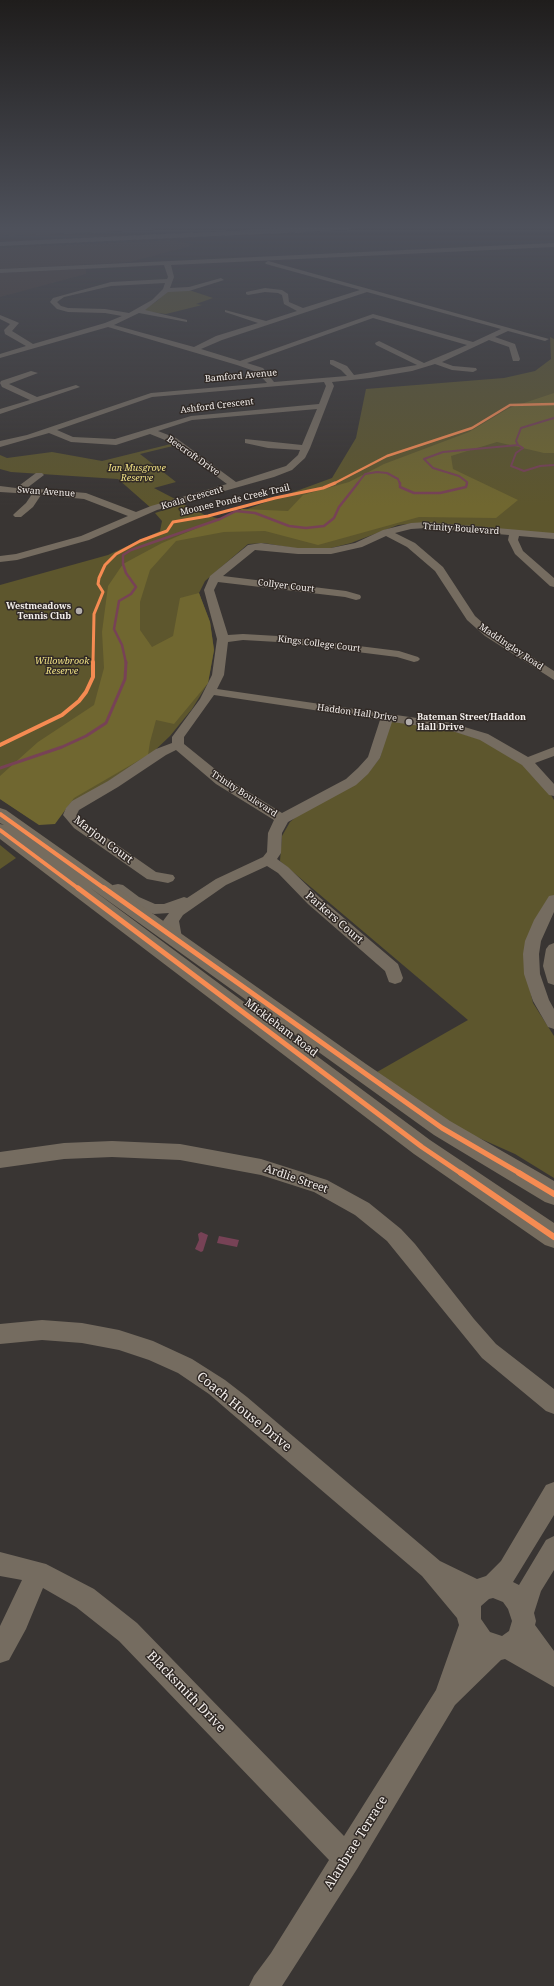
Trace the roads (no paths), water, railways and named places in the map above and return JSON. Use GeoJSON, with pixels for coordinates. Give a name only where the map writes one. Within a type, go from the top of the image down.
{"type":"FeatureCollection","features":[{"type":"Feature","properties":{"kind":"main road","name":"Mickleham Road"},"geometry":{"type":"LineString","coordinates":[[0,814],[351,1066],[442,1128],[554,1194]]}},
{"type":"Feature","properties":{"kind":"main road","name":"Mickleham Road"},"geometry":{"type":"LineString","coordinates":[[0,830],[422,1146],[554,1237]]}},
{"type":"Feature","properties":{"kind":"street"},"geometry":{"type":"LineString","coordinates":[[9,321],[15,323],[8,330],[8,332],[32,347]]}},
{"type":"Feature","properties":{"kind":"street"},"geometry":{"type":"LineString","coordinates":[[0,356],[116,321]]}},
{"type":"Feature","properties":{"kind":"street"},"geometry":{"type":"LineString","coordinates":[[261,321],[266,322]]}},
{"type":"Feature","properties":{"kind":"street"},"geometry":{"type":"LineString","coordinates":[[194,350],[219,338],[270,321]]}},
{"type":"Feature","properties":{"kind":"street"},"geometry":{"type":"LineString","coordinates":[[240,363],[360,321]]}},
{"type":"Feature","properties":{"kind":"street"},"geometry":{"type":"LineString","coordinates":[[390,321],[473,344]]}},
{"type":"Feature","properties":{"kind":"street"},"geometry":{"type":"LineString","coordinates":[[480,321],[545,339]]}},
{"type":"Feature","properties":{"kind":"street"},"geometry":{"type":"LineString","coordinates":[[108,324],[260,370],[272,384]]}},
{"type":"Feature","properties":{"kind":"street","name":"Bamford Avenue"},"geometry":{"type":"LineString","coordinates":[[0,444],[49,430],[144,397],[196,387],[272,384],[400,372],[435,362],[507,328]]}},
{"type":"Feature","properties":{"kind":"street"},"geometry":{"type":"LineString","coordinates":[[489,337],[512,346],[516,359]]}},
{"type":"Feature","properties":{"kind":"street"},"geometry":{"type":"LineString","coordinates":[[379,343],[424,366]]}},
{"type":"Feature","properties":{"kind":"street"},"geometry":{"type":"LineString","coordinates":[[332,362],[344,368],[352,377]]}},
{"type":"Feature","properties":{"kind":"street"},"geometry":{"type":"LineString","coordinates":[[435,362],[452,368],[473,370]]}},
{"type":"Feature","properties":{"kind":"street"},"geometry":{"type":"LineString","coordinates":[[34,373],[4,383],[5,385],[37,400]]}},
{"type":"Feature","properties":{"kind":"street","name":"Koala Crescent"},"geometry":{"type":"LineString","coordinates":[[0,559],[17,557],[85,538],[154,508],[234,486],[289,468],[302,456],[306,448],[330,386],[327,379]]}},
{"type":"Feature","properties":{"kind":"street"},"geometry":{"type":"LineString","coordinates":[[0,412],[76,387]]}},
{"type":"Feature","properties":{"kind":"street","name":"Ashford Crescent"},"geometry":{"type":"LineString","coordinates":[[49,430],[71,439],[104,442],[126,439],[191,418],[321,406]]}},
{"type":"Feature","properties":{"kind":"street","name":"Beecroft Drive"},"geometry":{"type":"LineString","coordinates":[[150,431],[173,440],[234,486]]}},
{"type":"Feature","properties":{"kind":"street"},"geometry":{"type":"LineString","coordinates":[[248,441],[268,445],[306,448]]}},
{"type":"Feature","properties":{"kind":"street"},"geometry":{"type":"LineString","coordinates":[[19,490],[39,474]]}},
{"type":"Feature","properties":{"kind":"street","name":"Swan Avenue"},"geometry":{"type":"LineString","coordinates":[[0,489],[86,496],[137,516]]}},
{"type":"Feature","properties":{"kind":"street"},"geometry":{"type":"LineString","coordinates":[[18,516],[30,505],[38,492]]}},
{"type":"Feature","properties":{"kind":"street","name":"Trinity Boulevard"},"geometry":{"type":"LineString","coordinates":[[214,578],[252,547],[262,546],[298,551],[331,551],[358,545],[386,532],[404,527],[427,525],[554,536]]}},
{"type":"Feature","properties":{"kind":"street","name":"Maddingley Road"},"geometry":{"type":"LineString","coordinates":[[386,532],[411,545],[439,569],[471,618],[489,634],[554,676]]}},
{"type":"Feature","properties":{"kind":"street"},"geometry":{"type":"LineString","coordinates":[[514,533],[513,540],[519,552],[554,584]]}},
{"type":"Feature","properties":{"kind":"street"},"geometry":{"type":"LineString","coordinates":[[178,745],[178,737],[206,700],[218,675],[223,640],[209,590],[214,578]]}},
{"type":"Feature","properties":{"kind":"street","name":"Collyer Court"},"geometry":{"type":"LineString","coordinates":[[214,578],[346,594],[356,597]]}},
{"type":"Feature","properties":{"kind":"street","name":"Kings College Court"},"geometry":{"type":"LineString","coordinates":[[223,640],[243,637],[278,639],[399,654],[414,659]]}},
{"type":"Feature","properties":{"kind":"street","name":"Haddon Hall Drive"},"geometry":{"type":"LineString","coordinates":[[210,691],[451,727],[484,737],[527,762],[554,792]]}},
{"type":"Feature","properties":{"kind":"street"},"geometry":{"type":"LineString","coordinates":[[174,938],[171,926],[172,917],[178,911],[193,899],[231,876],[268,860],[274,853],[275,833],[282,819],[352,782],[374,758],[387,717]]}},
{"type":"Feature","properties":{"kind":"street","name":"Trinity Boulevard"},"geometry":{"type":"LineString","coordinates":[[178,745],[221,781],[282,819]]}},
{"type":"Feature","properties":{"kind":"street","name":"Marjon Court"},"geometry":{"type":"LineString","coordinates":[[168,878],[152,876],[79,825],[70,815],[72,808],[77,804],[113,784],[161,752],[178,745]]}},
{"type":"Feature","properties":{"kind":"street"},"geometry":{"type":"LineString","coordinates":[[527,762],[554,751]]}},
{"type":"Feature","properties":{"kind":"street"},"geometry":{"type":"LineString","coordinates":[[37,840],[77,861],[134,901],[147,907],[165,909],[193,899]]}},
{"type":"Feature","properties":{"kind":"street","name":"Parkers Court"},"geometry":{"type":"LineString","coordinates":[[268,860],[283,870],[313,900],[392,968],[395,978]]}},
{"type":"Feature","properties":{"kind":"street"},"geometry":{"type":"LineString","coordinates":[[554,900],[542,920],[533,941],[531,954],[532,974],[541,1002],[554,1023]]}},
{"type":"Feature","properties":{"kind":"street"},"geometry":{"type":"LineString","coordinates":[[554,949],[551,966],[554,979]]}},
{"type":"Feature","properties":{"kind":"street","name":"Ardlie Street"},"geometry":{"type":"LineString","coordinates":[[0,1160],[64,1152],[106,1149],[180,1152],[261,1167],[320,1186],[362,1209],[394,1235],[408,1250],[467,1326],[490,1351],[554,1403]]}},
{"type":"Feature","properties":{"kind":"street","name":"Coach House Drive"},"geometry":{"type":"LineString","coordinates":[[0,1334],[42,1330],[82,1333],[119,1340],[153,1351],[185,1366],[239,1405],[430,1568],[477,1604],[481,1641],[512,1634]]}},
{"type":"Feature","properties":{"kind":"street","name":"Alanbrae Terrace"},"geometry":{"type":"LineString","coordinates":[[264,1986],[281,1963],[347,1859],[446,1698],[477,1604],[509,1569],[554,1493]]}},
{"type":"Feature","properties":{"kind":"street","name":"Alanbrae Terrace"},"geometry":{"type":"LineString","coordinates":[[446,1698],[512,1634],[531,1585],[554,1548]]}},
{"type":"Feature","properties":{"kind":"street","name":"Blacksmith Drive"},"geometry":{"type":"LineString","coordinates":[[0,1564],[38,1572],[86,1598],[128,1632],[347,1859]]}},
{"type":"Feature","properties":{"kind":"street"},"geometry":{"type":"LineString","coordinates":[[0,1651],[17,1620],[38,1572]]}},
{"type":"Feature","properties":{"kind":"street"},"geometry":{"type":"LineString","coordinates":[[477,1604],[503,1589],[511,1594],[518,1602],[512,1634],[554,1673]]}},
{"type":"Feature","properties":{"kind":"waterway"},"geometry":{"type":"LineString","coordinates":[[518,445],[516,441],[521,428],[554,418]]}},
{"type":"Feature","properties":{"kind":"waterway"},"geometry":{"type":"LineString","coordinates":[[467,483],[459,476],[433,468],[424,459],[443,452],[518,445]]}},
{"type":"Feature","properties":{"kind":"waterway"},"geometry":{"type":"LineString","coordinates":[[518,445],[523,448],[516,453],[511,466],[524,471],[540,466],[554,465]]}},
{"type":"Feature","properties":{"kind":"waterway"},"geometry":{"type":"LineString","coordinates":[[357,484],[365,474],[377,472],[387,473],[398,479],[400,484]]}},
{"type":"Feature","properties":{"kind":"waterway"},"geometry":{"type":"LineString","coordinates":[[126,663],[122,645],[114,629],[119,601],[131,594],[136,587],[126,573],[123,564],[123,555],[131,550],[220,519],[236,511],[255,513],[289,526],[306,528],[324,526],[334,518],[339,507],[358,483]]}},
{"type":"Feature","properties":{"kind":"waterway"},"geometry":{"type":"LineString","coordinates":[[400,484],[400,487],[414,493],[440,493],[466,487],[467,483]]}},
{"type":"Feature","properties":{"kind":"waterway"},"geometry":{"type":"LineString","coordinates":[[0,768],[62,747],[86,736],[106,723],[125,679],[126,663]]}},
{"type":"Feature","properties":{"kind":"place","name":"Westmeadows Tennis Club"},"geometry":{"type":"Point","coordinates":[79,611]}},
{"type":"Feature","properties":{"kind":"place","name":"Bateman Street/Haddon Hall Drive"},"geometry":{"type":"Point","coordinates":[409,722]}},
{"type":"Feature","properties":{"kind":"park label","name":"Ian Musgrove Reserve"},"geometry":{"type":"Point","coordinates":[137,474]}},
{"type":"Feature","properties":{"kind":"park label","name":"Willowbrook Reserve"},"geometry":{"type":"Point","coordinates":[62,666]}}]}
